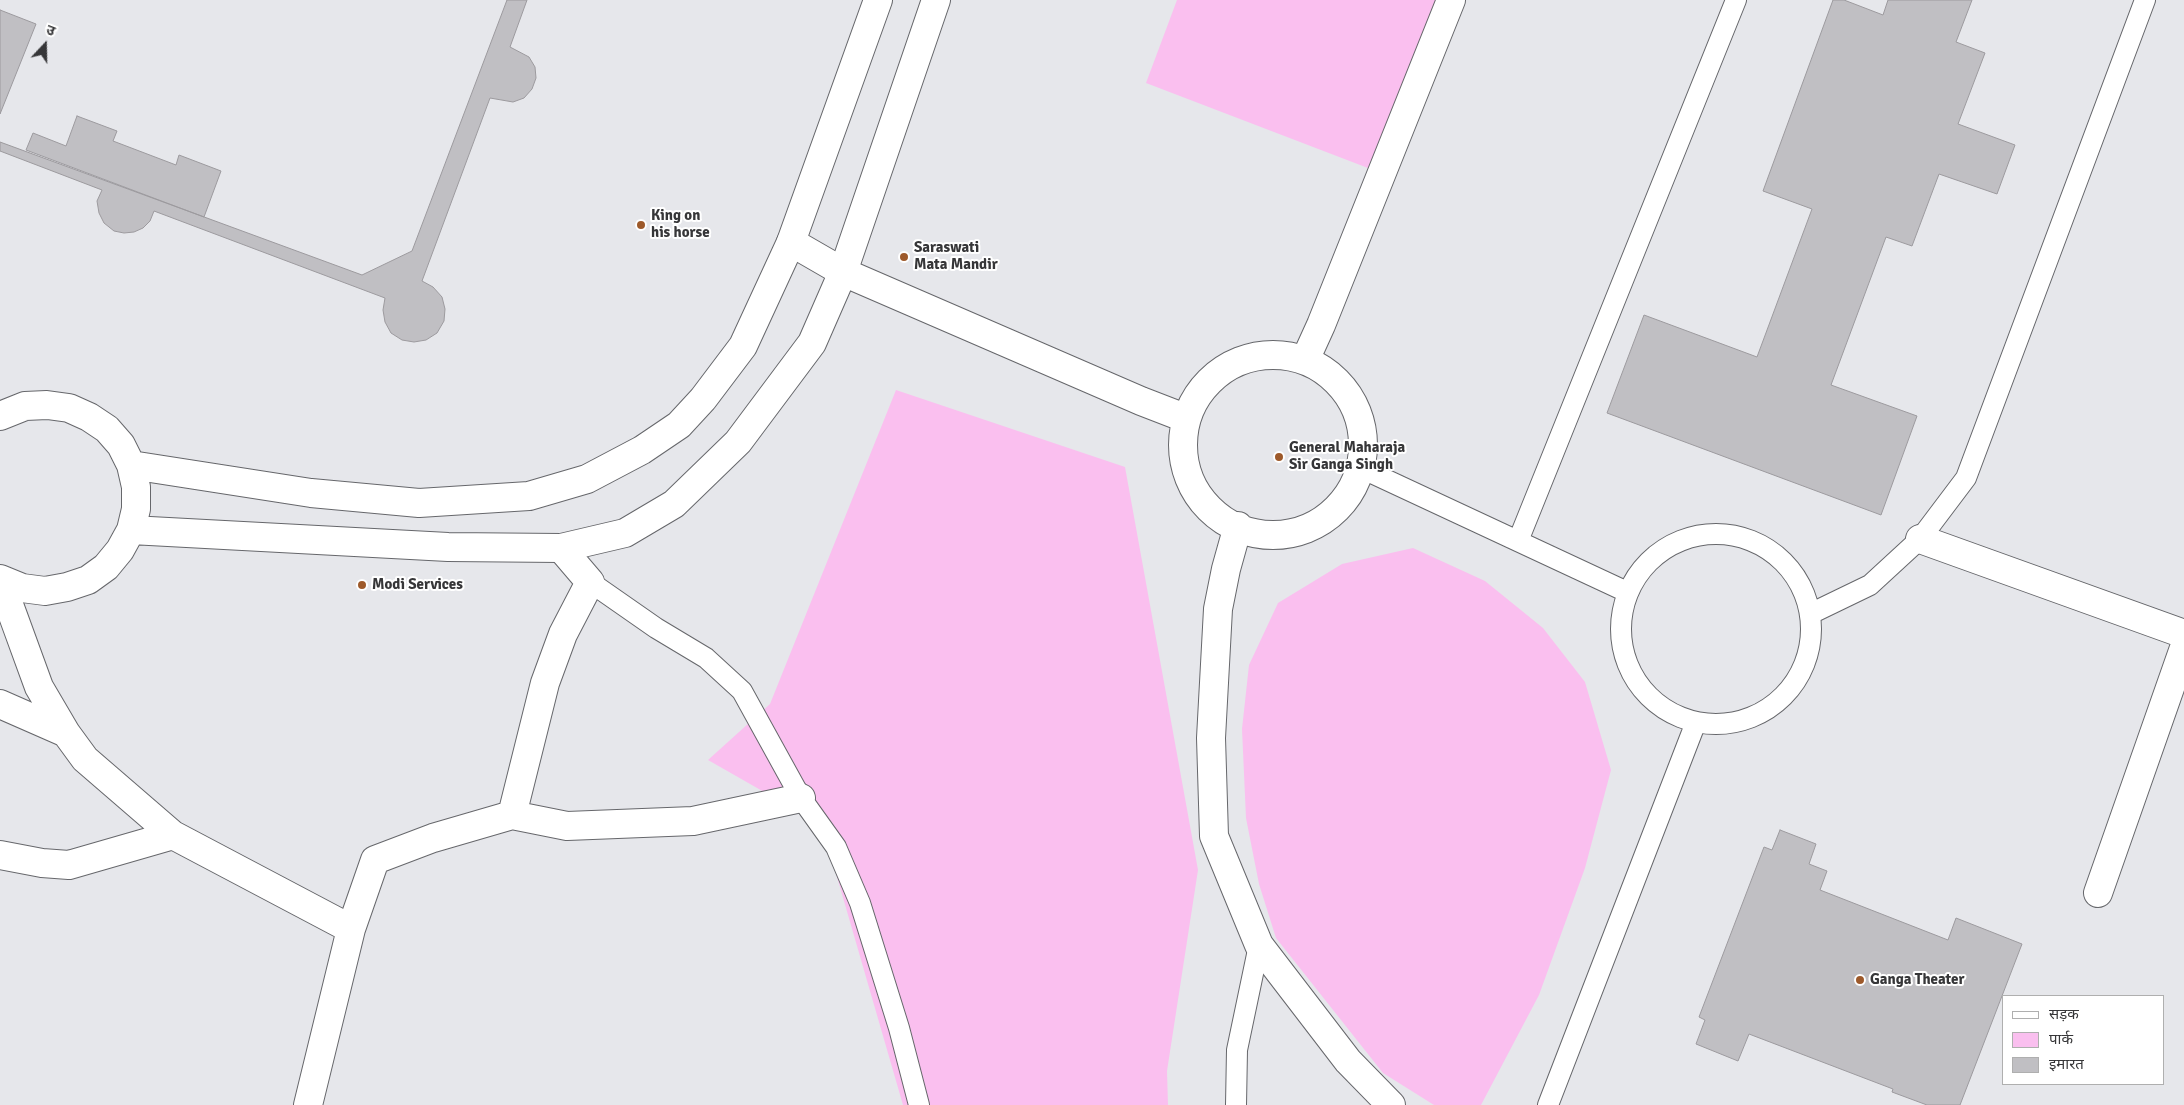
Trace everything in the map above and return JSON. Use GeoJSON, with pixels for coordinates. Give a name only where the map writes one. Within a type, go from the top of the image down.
{"type":"FeatureCollection","features":[{"type":"Feature","properties":{"kind":"street"},"geometry":{"type":"LineString","coordinates":[[131,465],[311,493],[419,503],[529,496],[587,478],[642,450],[680,425],[743,346],[791,242],[878,0]]}},
{"type":"Feature","properties":{"kind":"street"},"geometry":{"type":"LineString","coordinates":[[131,530],[448,547],[561,548],[625,533],[674,504],[738,442],[812,343],[843,272],[936,0]]}},
{"type":"Feature","properties":{"kind":"street"},"geometry":{"type":"LineString","coordinates":[[1306,358],[1321,325],[1451,0]]}},
{"type":"Feature","properties":{"kind":"street"},"geometry":{"type":"LineString","coordinates":[[791,242],[843,272],[1141,401],[1186,418]]}},
{"type":"Feature","properties":{"kind":"street"},"geometry":{"type":"LineString","coordinates":[[1256,354],[1306,358],[1359,407],[1366,458],[1340,510],[1305,531],[1270,537],[1247,532],[1200,499],[1182,449],[1186,418],[1202,387],[1223,367],[1256,354]]}},
{"type":"Feature","properties":{"kind":"street"},"geometry":{"type":"LineString","coordinates":[[0,395],[69,408],[89,417],[107,429],[121,445],[131,465],[136,487],[136,509],[131,530],[120,550],[106,567],[88,580],[67,587],[37,590],[22,588],[0,579]]}},
{"type":"Feature","properties":{"kind":"street"},"geometry":{"type":"LineString","coordinates":[[0,416],[25,406],[47,405]]}},
{"type":"Feature","properties":{"kind":"street"},"geometry":{"type":"LineString","coordinates":[[1238,526],[1218,609],[1211,738],[1214,836],[1259,945],[1348,1061],[1391,1105]]}},
{"type":"Feature","properties":{"kind":"street"},"geometry":{"type":"LineString","coordinates":[[1920,539],[2184,634]]}},
{"type":"Feature","properties":{"kind":"street"},"geometry":{"type":"LineString","coordinates":[[512,815],[545,683],[563,634],[590,582],[561,548]]}},
{"type":"Feature","properties":{"kind":"street"},"geometry":{"type":"LineString","coordinates":[[0,579],[40,687],[66,733],[85,759],[173,835],[351,929]]}},
{"type":"Feature","properties":{"kind":"street"},"geometry":{"type":"LineString","coordinates":[[2098,893],[2181,664]]}},
{"type":"Feature","properties":{"kind":"street"},"geometry":{"type":"LineString","coordinates":[[0,704],[66,733]]}},
{"type":"Feature","properties":{"kind":"street"},"geometry":{"type":"LineString","coordinates":[[304,1104],[351,929],[375,860],[433,838],[512,815],[567,826],[693,822],[801,798]]}},
{"type":"Feature","properties":{"kind":"street"},"geometry":{"type":"LineString","coordinates":[[0,855],[42,863],[69,865],[173,835]]}},
{"type":"Feature","properties":{"kind":"lane"},"geometry":{"type":"LineString","coordinates":[[1518,541],[1736,0]]}},
{"type":"Feature","properties":{"kind":"lane"},"geometry":{"type":"LineString","coordinates":[[1810,614],[1870,585],[1920,539],[1966,478],[2145,0]]}},
{"type":"Feature","properties":{"kind":"lane"},"geometry":{"type":"LineString","coordinates":[[1361,468],[1628,592]]}},
{"type":"Feature","properties":{"kind":"lane"},"geometry":{"type":"LineString","coordinates":[[1727,535],[1757,543],[1782,561],[1800,585],[1810,614],[1810,645],[1800,674],[1782,698],[1756,715],[1742,720],[1727,724],[1696,722],[1665,710],[1640,687],[1624,658],[1620,624],[1628,592],[1644,566],[1668,546],[1696,536],[1727,535]]}},
{"type":"Feature","properties":{"kind":"lane"},"geometry":{"type":"LineString","coordinates":[[590,582],[656,628],[706,658],[742,691],[801,798],[836,847],[860,903],[899,1028],[919,1105]]}},
{"type":"Feature","properties":{"kind":"lane"},"geometry":{"type":"LineString","coordinates":[[1548,1105],[1696,722]]}},
{"type":"Feature","properties":{"kind":"lane"},"geometry":{"type":"LineString","coordinates":[[1236,1105],[1237,1050],[1259,945]]}},
{"type":"Feature","properties":{"kind":"green space"},"geometry":{"type":"Polygon","coordinates":[[[1177,0],[1448,0],[1381,173],[1146,83],[1177,0]]]}},
{"type":"Feature","properties":{"kind":"green space"},"geometry":{"type":"Polygon","coordinates":[[[896,390],[1125,467],[1198,870],[1167,1071],[1168,1105],[903,1105],[822,825],[708,760],[770,704],[896,390]]]}},
{"type":"Feature","properties":{"kind":"green space"},"geometry":{"type":"Polygon","coordinates":[[[1413,548],[1485,581],[1543,628],[1585,682],[1611,770],[1585,868],[1539,995],[1481,1105],[1434,1105],[1383,1073],[1276,938],[1259,884],[1246,818],[1242,729],[1249,665],[1278,603],[1342,564],[1413,548]]]}},
{"type":"Feature","properties":{"kind":"building"},"geometry":{"type":"Polygon","coordinates":[[[507,0],[527,0],[510,47],[529,57],[535,67],[536,78],[532,89],[524,98],[513,102],[490,98],[422,281],[433,287],[442,297],[445,309],[444,321],[437,333],[426,340],[414,342],[402,340],[391,333],[385,322],[383,310],[385,298],[154,211],[150,221],[143,228],[134,232],[114,231],[104,223],[99,213],[97,201],[102,190],[0,151],[0,142],[362,275],[412,251],[507,0]]]}},
{"type":"Feature","properties":{"kind":"building"},"geometry":{"type":"Polygon","coordinates":[[[1833,0],[1844,0],[1883,15],[1888,0],[1972,0],[1956,42],[1985,53],[1958,124],[2015,145],[1997,194],[1939,174],[1912,246],[1886,237],[1831,385],[1917,416],[1881,515],[1607,413],[1644,315],[1757,357],[1812,209],[1763,191],[1833,0]]]}},
{"type":"Feature","properties":{"kind":"building"},"geometry":{"type":"Polygon","coordinates":[[[0,10],[36,24],[0,114],[0,10]]]}},
{"type":"Feature","properties":{"kind":"building"},"geometry":{"type":"Polygon","coordinates":[[[77,116],[117,131],[113,141],[176,165],[179,155],[221,171],[204,217],[26,150],[33,133],[66,146],[77,116]]]}},
{"type":"Feature","properties":{"kind":"building","name":"Ganga Theater"},"geometry":{"type":"Polygon","coordinates":[[[1780,830],[1816,844],[1809,864],[1827,871],[1820,890],[1948,940],[1956,918],[2022,944],[1960,1105],[1927,1105],[1892,1092],[1893,1089],[1749,1034],[1738,1061],[1696,1044],[1705,1020],[1699,1017],[1764,847],[1772,850],[1780,830]]]}},
{"type":"Feature","properties":{"kind":"place","name":"King on his horse"},"geometry":{"type":"Point","coordinates":[641,225]}},
{"type":"Feature","properties":{"kind":"place","name":"Saraswati Mata Mandir"},"geometry":{"type":"Point","coordinates":[904,257]}},
{"type":"Feature","properties":{"kind":"place","name":"General Maharaja Sir Ganga Singh"},"geometry":{"type":"Point","coordinates":[1279,457]}},
{"type":"Feature","properties":{"kind":"place","name":"Modi Services"},"geometry":{"type":"Point","coordinates":[362,585]}},
{"type":"Feature","properties":{"kind":"place","name":"Ganga Theater"},"geometry":{"type":"Point","coordinates":[1860,980]}}]}
